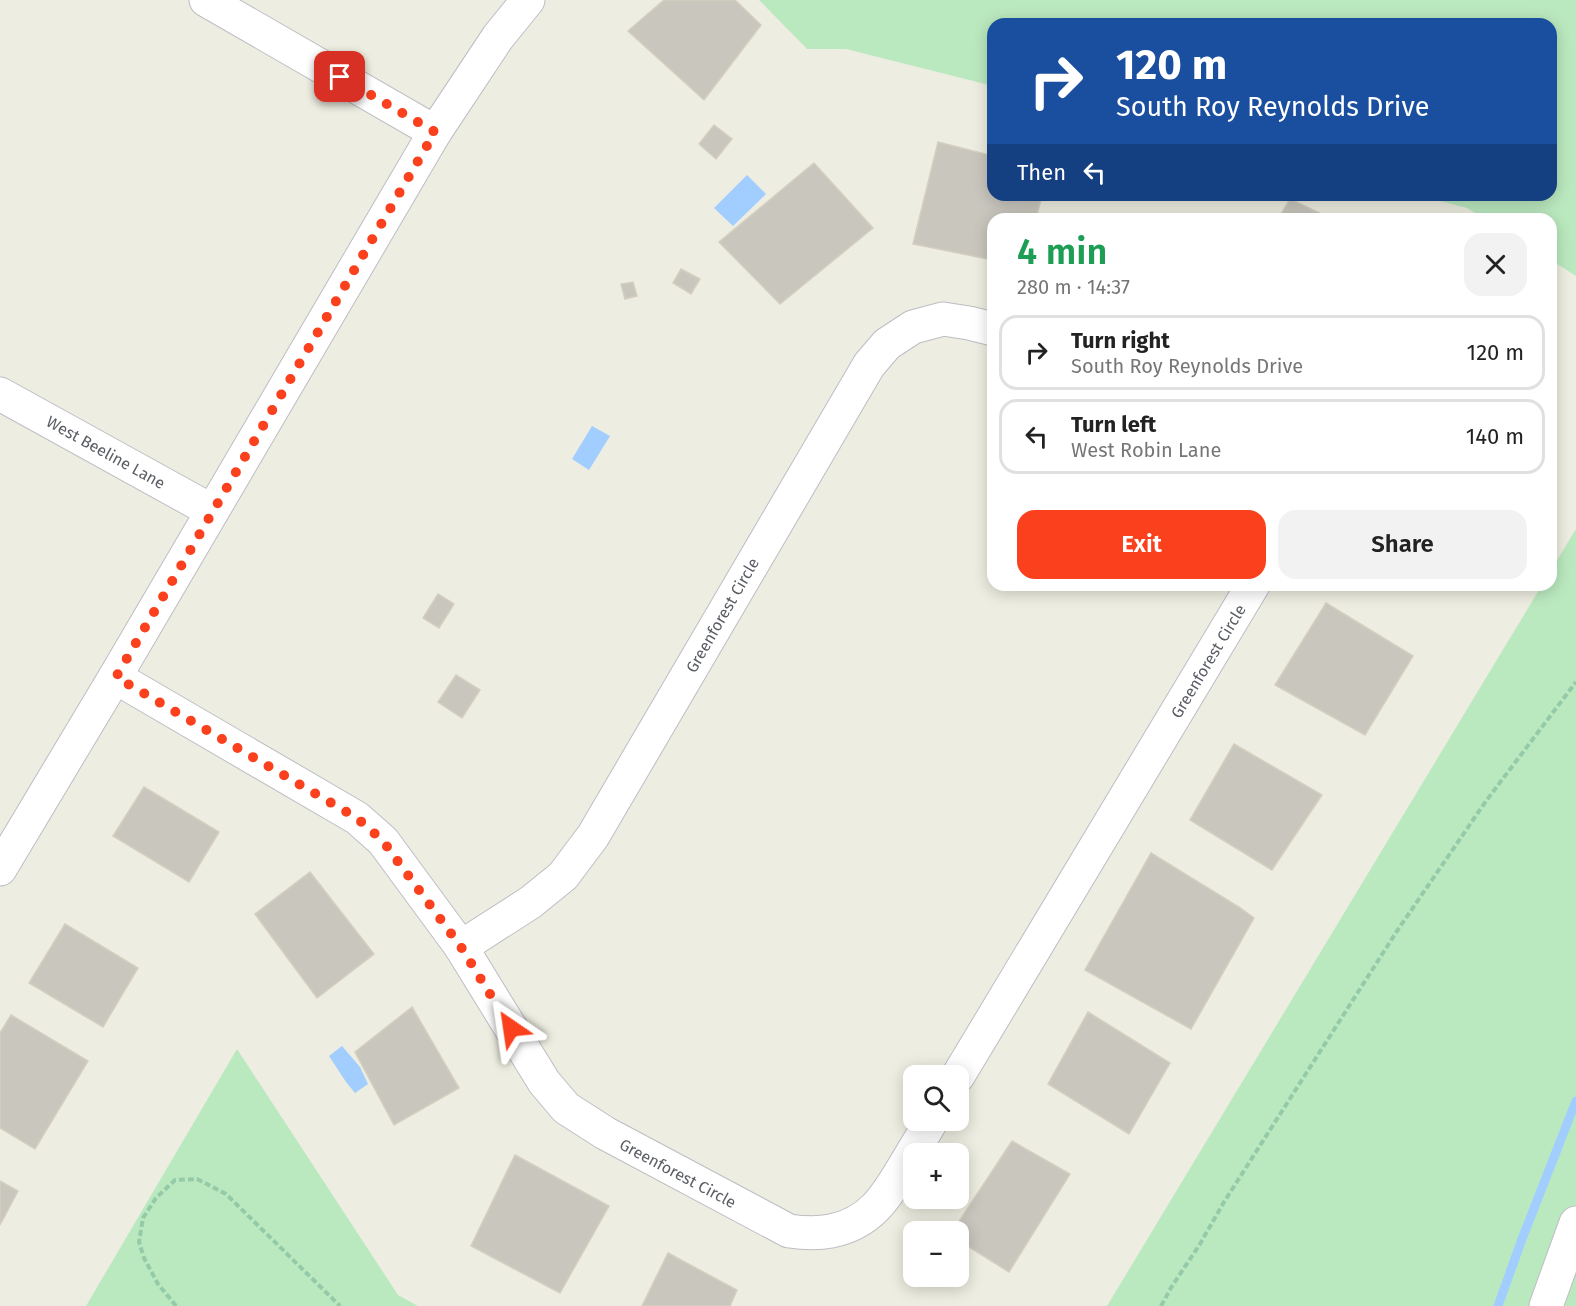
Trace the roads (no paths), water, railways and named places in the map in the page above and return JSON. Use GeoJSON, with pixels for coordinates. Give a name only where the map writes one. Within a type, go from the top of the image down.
{"type":"FeatureCollection","features":[{"type":"Feature","properties":{"kind":"street"},"geometry":{"type":"LineString","coordinates":[[206,0],[435,132]]}},
{"type":"Feature","properties":{"kind":"street"},"geometry":{"type":"LineString","coordinates":[[0,869],[116,677],[435,132],[498,37],[528,0]]}},
{"type":"Feature","properties":{"kind":"street","name":"Greenforest Circle"},"geometry":{"type":"LineString","coordinates":[[461,947],[531,902],[563,876],[593,836],[869,365],[887,344],[914,327],[943,319],[987,327]]}},
{"type":"Feature","properties":{"kind":"street","name":"West Beeline Lane"},"geometry":{"type":"LineString","coordinates":[[0,394],[212,511]]}},
{"type":"Feature","properties":{"kind":"street","name":"Greenforest Circle"},"geometry":{"type":"LineString","coordinates":[[965,1065],[1249,591]]}},
{"type":"Feature","properties":{"kind":"street","name":"Greenforest Circle"},"geometry":{"type":"LineString","coordinates":[[116,677],[357,818],[383,841],[461,947],[544,1082],[566,1108],[605,1133],[789,1231],[807,1233],[829,1232],[848,1227],[868,1215],[886,1197],[925,1131]]}},
{"type":"Feature","properties":{"kind":"street"},"geometry":{"type":"LineString","coordinates":[[1546,1306],[1576,1223]]}},
{"type":"Feature","properties":{"kind":"water"},"geometry":{"type":"Polygon","coordinates":[[[747,175],[766,194],[733,226],[714,208],[747,175]]]}},
{"type":"Feature","properties":{"kind":"water"},"geometry":{"type":"Polygon","coordinates":[[[592,426],[610,436],[589,470],[572,459],[592,426]]]}},
{"type":"Feature","properties":{"kind":"water"},"geometry":{"type":"Polygon","coordinates":[[[342,1046],[360,1067],[368,1084],[355,1093],[329,1056],[342,1046]]]}},
{"type":"Feature","properties":{"kind":"waterway"},"geometry":{"type":"LineString","coordinates":[[1498,1306],[1576,1101]]}}]}
